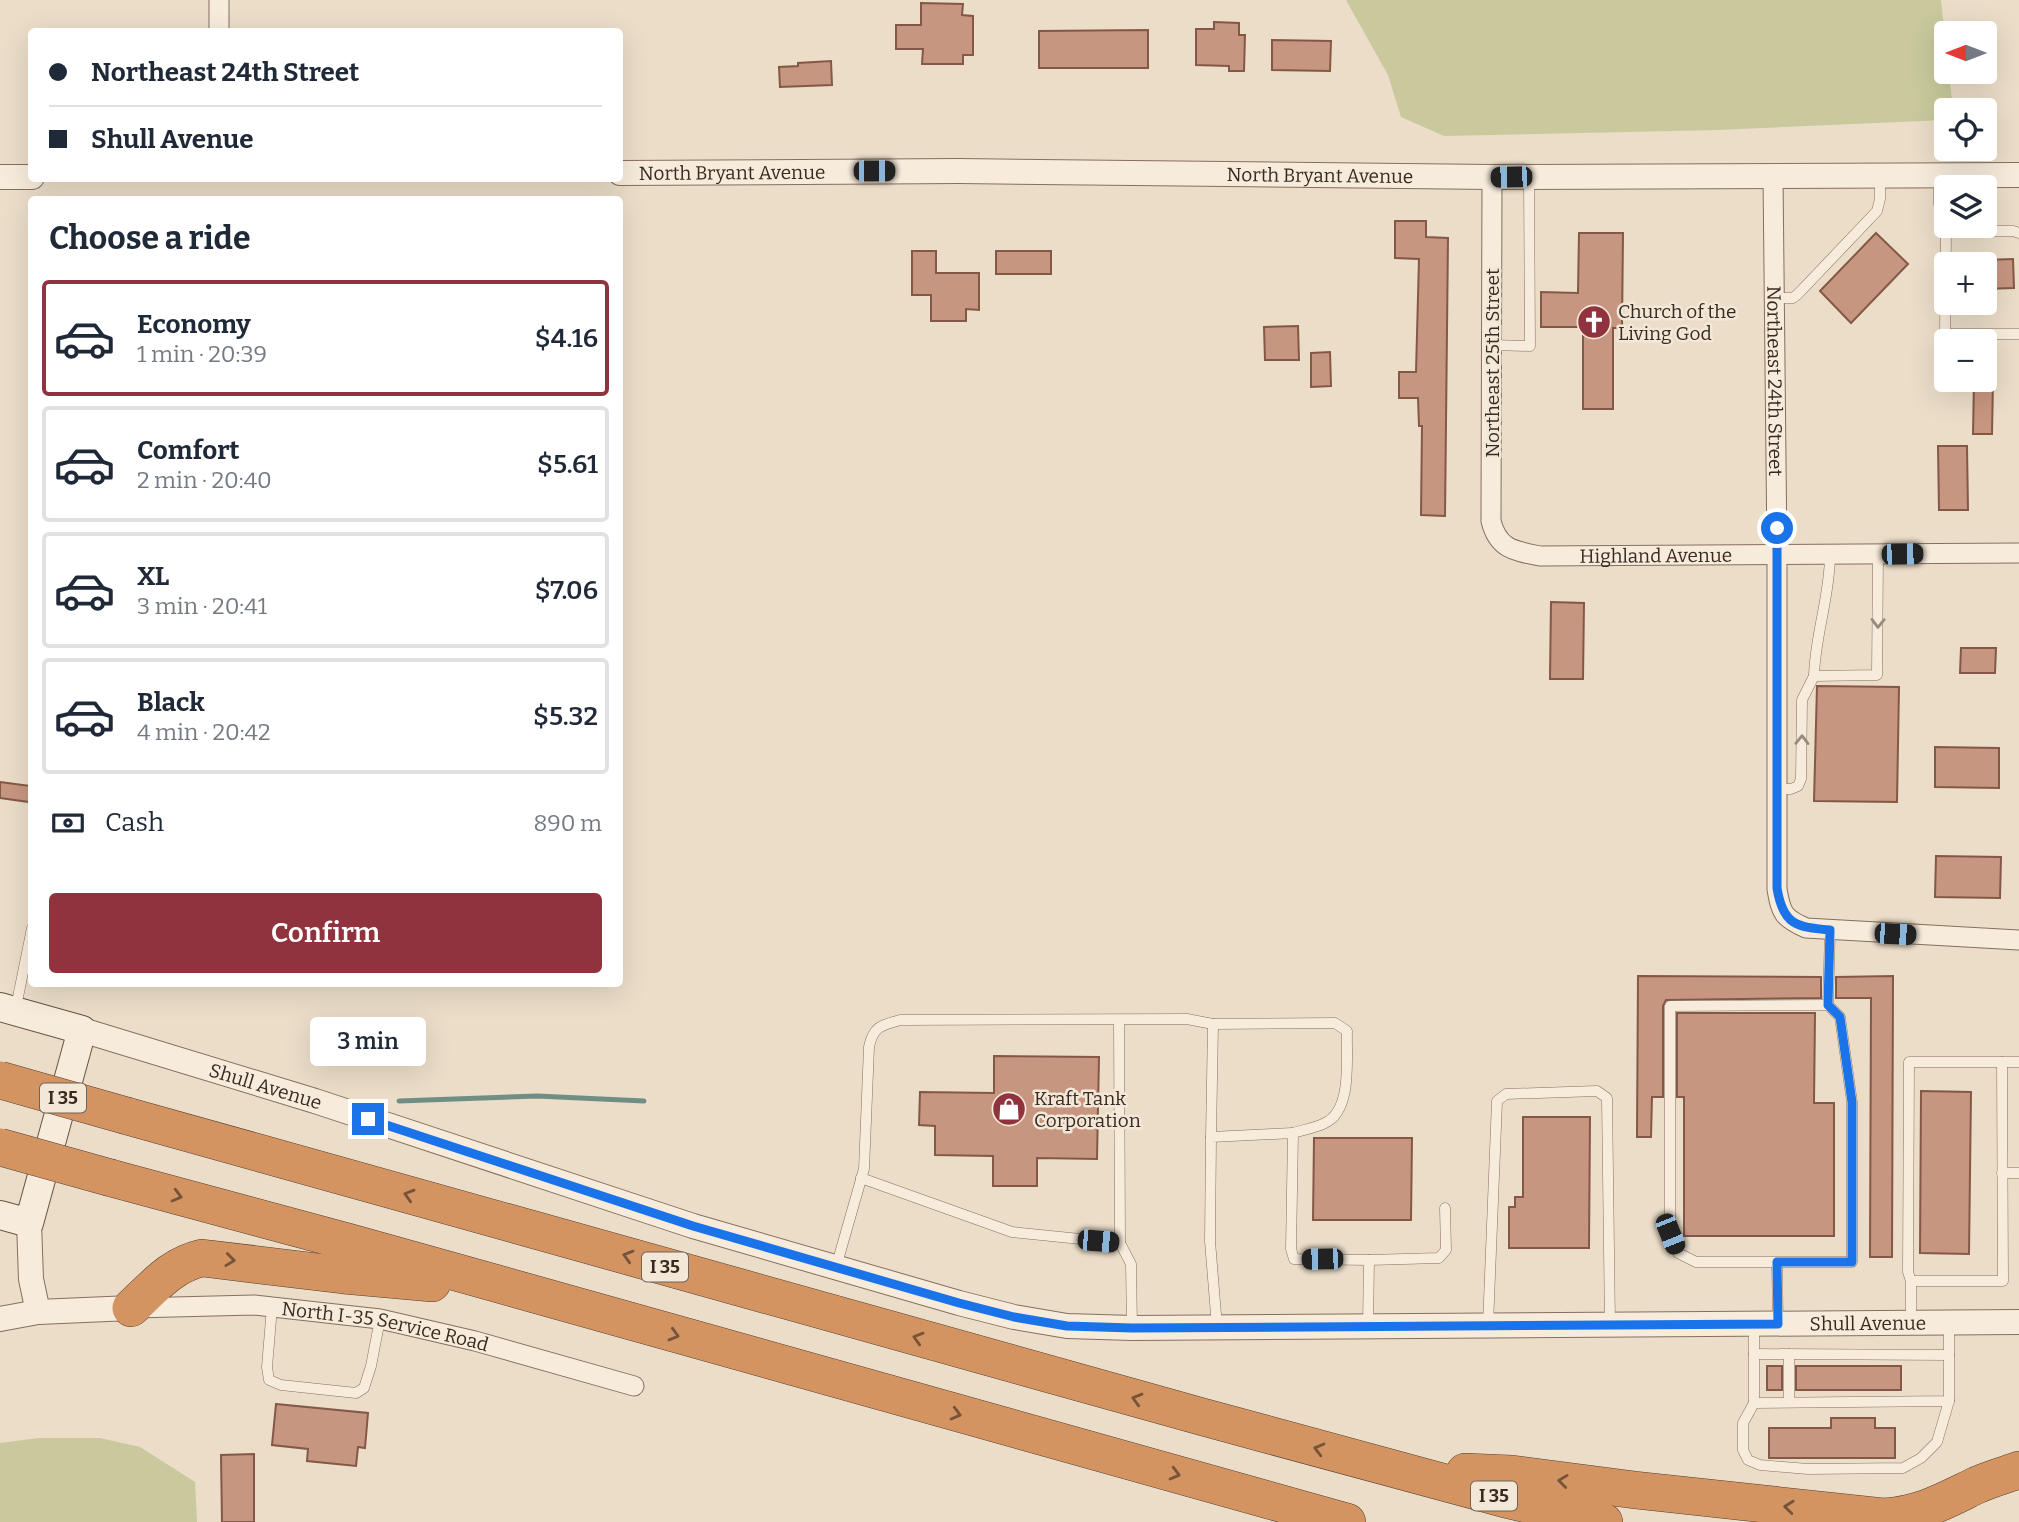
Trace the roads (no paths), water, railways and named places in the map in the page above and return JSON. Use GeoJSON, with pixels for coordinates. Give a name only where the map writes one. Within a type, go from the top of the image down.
{"type":"FeatureCollection","features":[{"type":"Feature","properties":{"kind":"highway","name":"I 35"},"geometry":{"type":"LineString","coordinates":[[0,1080],[1385,1467],[1604,1522]]}},
{"type":"Feature","properties":{"kind":"highway"},"geometry":{"type":"LineString","coordinates":[[0,1147],[1347,1522]]}},
{"type":"Feature","properties":{"kind":"highway"},"geometry":{"type":"LineString","coordinates":[[131,1308],[172,1269],[202,1258],[343,1275],[514,1289]]}},
{"type":"Feature","properties":{"kind":"highway"},"geometry":{"type":"LineString","coordinates":[[1385,1467],[1512,1474],[1884,1517],[1932,1517],[1940,1505],[1979,1485],[2019,1470]]}},
{"type":"Feature","properties":{"kind":"main road"},"geometry":{"type":"LineString","coordinates":[[0,1215],[29,1223],[82,1030],[8,1009]]}},
{"type":"Feature","properties":{"kind":"street"},"geometry":{"type":"LineString","coordinates":[[219,0],[219,28]]}},
{"type":"Feature","properties":{"kind":"street","name":"North Bryant Avenue"},"geometry":{"type":"LineString","coordinates":[[623,173],[971,171],[1492,177],[1934,175]]}},
{"type":"Feature","properties":{"kind":"street","name":"Northeast 24th Street"},"geometry":{"type":"LineString","coordinates":[[1773,175],[1777,888],[1780,909],[1790,921],[1806,928],[1830,930]]}},
{"type":"Feature","properties":{"kind":"street","name":"North Bryant Avenue"},"geometry":{"type":"LineString","coordinates":[[1997,175],[2019,175]]}},
{"type":"Feature","properties":{"kind":"street"},"geometry":{"type":"LineString","coordinates":[[0,177],[28,177]]}},
{"type":"Feature","properties":{"kind":"street","name":"Northeast 25th Street"},"geometry":{"type":"LineString","coordinates":[[1492,177],[1491,521],[1494,534],[1503,545]]}},
{"type":"Feature","properties":{"kind":"street","name":"Highland Avenue"},"geometry":{"type":"LineString","coordinates":[[1503,545],[1518,552],[1540,556],[2019,553]]}},
{"type":"Feature","properties":{"kind":"street"},"geometry":{"type":"LineString","coordinates":[[1830,930],[2019,940]]}},
{"type":"Feature","properties":{"kind":"street","name":"Shull Avenue"},"geometry":{"type":"LineString","coordinates":[[82,1030],[315,1101],[604,1198],[836,1268],[1014,1317],[1067,1326],[1132,1328],[2019,1322]]}},
{"type":"Feature","properties":{"kind":"street"},"geometry":{"type":"LineString","coordinates":[[29,1223],[31,1279],[38,1312]]}},
{"type":"Feature","properties":{"kind":"street","name":"North I-35 Service Road"},"geometry":{"type":"LineString","coordinates":[[131,1308],[272,1307],[380,1319],[475,1341],[634,1386]]}},
{"type":"Feature","properties":{"kind":"street"},"geometry":{"type":"LineString","coordinates":[[0,1319],[38,1312],[131,1308]]}},
{"type":"Feature","properties":{"kind":"lane"},"geometry":{"type":"LineString","coordinates":[[1775,298],[1793,298],[1798,294],[1869,222],[1879,205],[1881,175]]}},
{"type":"Feature","properties":{"kind":"lane"},"geometry":{"type":"LineString","coordinates":[[1492,345],[1530,346],[1529,177]]}},
{"type":"Feature","properties":{"kind":"lane"},"geometry":{"type":"LineString","coordinates":[[1997,231],[2019,233]]}},
{"type":"Feature","properties":{"kind":"lane"},"geometry":{"type":"LineString","coordinates":[[1946,238],[1945,334],[2019,334]]}},
{"type":"Feature","properties":{"kind":"lane"},"geometry":{"type":"LineString","coordinates":[[1778,789],[1798,786],[1801,779],[1802,700],[1814,676],[1814,652],[1830,579],[1830,555]]}},
{"type":"Feature","properties":{"kind":"lane"},"geometry":{"type":"LineString","coordinates":[[1814,676],[1877,675],[1878,555]]}},
{"type":"Feature","properties":{"kind":"lane"},"geometry":{"type":"LineString","coordinates":[[1828,1005],[1830,930]]}},
{"type":"Feature","properties":{"kind":"lane"},"geometry":{"type":"LineString","coordinates":[[8,1009],[28,942]]}},
{"type":"Feature","properties":{"kind":"lane"},"geometry":{"type":"LineString","coordinates":[[1828,1005],[1840,1017],[1852,1102],[1852,1262],[1777,1262],[1696,1262],[1678,1253],[1670,1234],[1670,1006],[1828,1005]]}},
{"type":"Feature","properties":{"kind":"lane"},"geometry":{"type":"LineString","coordinates":[[836,1268],[864,1169],[869,1047],[872,1034],[884,1024],[900,1020],[1187,1019],[1213,1024],[1335,1023],[1347,1031],[1346,1091],[1342,1104],[1328,1123],[1293,1133],[1211,1137]]}},
{"type":"Feature","properties":{"kind":"lane"},"geometry":{"type":"LineString","coordinates":[[1119,1020],[1120,1243],[1132,1264],[1132,1328]]}},
{"type":"Feature","properties":{"kind":"lane"},"geometry":{"type":"LineString","coordinates":[[1213,1024],[1210,1241],[1217,1327]]}},
{"type":"Feature","properties":{"kind":"lane"},"geometry":{"type":"LineString","coordinates":[[1911,1323],[1911,1281],[1908,1272],[1909,1062],[2019,1062]]}},
{"type":"Feature","properties":{"kind":"lane"},"geometry":{"type":"LineString","coordinates":[[1911,1281],[2003,1281],[2002,1062]]}},
{"type":"Feature","properties":{"kind":"lane"},"geometry":{"type":"LineString","coordinates":[[1488,1325],[1497,1101],[1506,1094],[1597,1091],[1607,1098],[1610,1325]]}},
{"type":"Feature","properties":{"kind":"lane"},"geometry":{"type":"LineString","coordinates":[[1293,1133],[1291,1249],[1294,1259],[1439,1258],[1446,1250],[1445,1208]]}},
{"type":"Feature","properties":{"kind":"lane"},"geometry":{"type":"LineString","coordinates":[[2002,1173],[2019,1173]]}},
{"type":"Feature","properties":{"kind":"lane"},"geometry":{"type":"LineString","coordinates":[[861,1178],[1012,1233],[1120,1243]]}},
{"type":"Feature","properties":{"kind":"lane"},"geometry":{"type":"LineString","coordinates":[[1368,1326],[1369,1260]]}},
{"type":"Feature","properties":{"kind":"lane"},"geometry":{"type":"LineString","coordinates":[[1777,1262],[1766,1324],[1754,1354],[1754,1403],[1742,1423],[1742,1450],[1748,1460],[1760,1465],[1808,1469],[1903,1468],[1921,1458],[1937,1442],[1950,1401],[1950,1323]]}},
{"type":"Feature","properties":{"kind":"lane"},"geometry":{"type":"LineString","coordinates":[[272,1307],[267,1367],[269,1380],[281,1385],[356,1392],[364,1388],[380,1319]]}},
{"type":"Feature","properties":{"kind":"lane"},"geometry":{"type":"LineString","coordinates":[[1754,1354],[1950,1355]]}},
{"type":"Feature","properties":{"kind":"lane"},"geometry":{"type":"LineString","coordinates":[[1789,1354],[1789,1402]]}},
{"type":"Feature","properties":{"kind":"lane"},"geometry":{"type":"LineString","coordinates":[[1754,1403],[1950,1401]]}},
{"type":"Feature","properties":{"kind":"waterway"},"geometry":{"type":"LineString","coordinates":[[399,1101],[537,1096],[644,1101]]}},
{"type":"Feature","properties":{"kind":"place","name":"Church of the Living God"},"geometry":{"type":"Point","coordinates":[1594,322]}},
{"type":"Feature","properties":{"kind":"place","name":"Kraft Tank Corporation"},"geometry":{"type":"Point","coordinates":[1009,1109]}}]}
